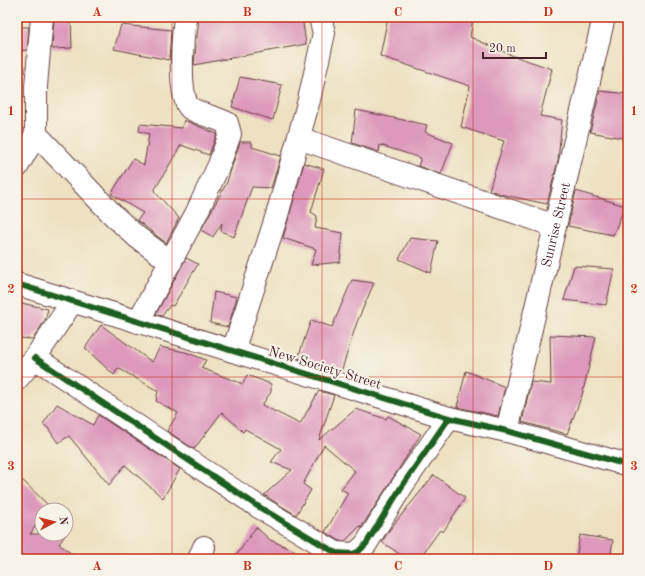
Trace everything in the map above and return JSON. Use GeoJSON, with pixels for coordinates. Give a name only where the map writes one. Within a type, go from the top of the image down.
{"type":"FeatureCollection","features":[{"type":"Feature","properties":{"kind":"street"},"geometry":{"type":"LineString","coordinates":[[17,167],[36,134],[36,86],[42,17]]}},
{"type":"Feature","properties":{"kind":"street"},"geometry":{"type":"LineString","coordinates":[[138,322],[196,214],[219,165],[230,134],[227,123],[191,109],[185,100],[182,77],[182,43],[185,17]]}},
{"type":"Feature","properties":{"kind":"street"},"geometry":{"type":"LineString","coordinates":[[232,351],[299,138],[324,33],[320,17]]}},
{"type":"Feature","properties":{"kind":"street","name":"Sunrise Street"},"geometry":{"type":"LineString","coordinates":[[506,431],[604,17]]}},
{"type":"Feature","properties":{"kind":"street"},"geometry":{"type":"LineString","coordinates":[[36,134],[114,216],[137,237],[171,262]]}},
{"type":"Feature","properties":{"kind":"street"},"geometry":{"type":"LineString","coordinates":[[299,138],[555,226]]}},
{"type":"Feature","properties":{"kind":"street","name":"New Society Street"},"geometry":{"type":"LineString","coordinates":[[17,284],[449,418],[506,431],[628,465]]}},
{"type":"Feature","properties":{"kind":"street"},"geometry":{"type":"LineString","coordinates":[[17,379],[35,358],[72,302]]}},
{"type":"Feature","properties":{"kind":"street"},"geometry":{"type":"LineString","coordinates":[[35,358],[259,507],[336,553],[344,555],[358,552],[366,544],[402,486],[449,418]]}},
{"type":"Feature","properties":{"kind":"building"},"geometry":{"type":"Polygon","coordinates":[[[54,17],[71,20],[72,48],[52,49],[54,17]]]}},
{"type":"Feature","properties":{"kind":"building"},"geometry":{"type":"Polygon","coordinates":[[[199,17],[302,17],[306,44],[194,65],[199,17]]]}},
{"type":"Feature","properties":{"kind":"building"},"geometry":{"type":"Polygon","coordinates":[[[388,17],[473,17],[470,37],[511,55],[552,69],[540,116],[562,120],[558,160],[547,204],[504,195],[489,190],[504,141],[461,127],[470,86],[380,56],[388,17]]]}},
{"type":"Feature","properties":{"kind":"building"},"geometry":{"type":"Polygon","coordinates":[[[121,25],[171,30],[169,60],[114,49],[121,25]]]}},
{"type":"Feature","properties":{"kind":"building"},"geometry":{"type":"Polygon","coordinates":[[[17,27],[29,27],[27,50],[17,51],[17,27]]]}},
{"type":"Feature","properties":{"kind":"building"},"geometry":{"type":"Polygon","coordinates":[[[240,77],[282,85],[273,120],[232,107],[240,77]]]}},
{"type":"Feature","properties":{"kind":"building"},"geometry":{"type":"Polygon","coordinates":[[[600,91],[628,94],[628,139],[590,132],[600,91]]]}},
{"type":"Feature","properties":{"kind":"building"},"geometry":{"type":"Polygon","coordinates":[[[356,110],[427,125],[425,132],[453,143],[441,174],[418,166],[421,158],[380,145],[379,152],[352,143],[356,110]]]}},
{"type":"Feature","properties":{"kind":"building"},"geometry":{"type":"Polygon","coordinates":[[[184,120],[217,134],[209,155],[181,145],[154,191],[179,218],[166,243],[137,220],[143,213],[111,194],[133,159],[144,165],[149,134],[139,131],[140,124],[182,128],[184,120]]]}},
{"type":"Feature","properties":{"kind":"building"},"geometry":{"type":"Polygon","coordinates":[[[240,142],[252,142],[252,147],[281,156],[271,188],[252,187],[234,237],[221,231],[222,223],[213,237],[201,230],[227,182],[240,142]]]}},
{"type":"Feature","properties":{"kind":"building"},"geometry":{"type":"Polygon","coordinates":[[[304,163],[324,169],[311,212],[317,216],[315,228],[343,233],[340,262],[311,265],[316,249],[283,238],[304,163]]]}},
{"type":"Feature","properties":{"kind":"building"},"geometry":{"type":"Polygon","coordinates":[[[576,191],[625,206],[613,235],[568,226],[576,191]]]}},
{"type":"Feature","properties":{"kind":"building"},"geometry":{"type":"Polygon","coordinates":[[[410,238],[438,241],[431,273],[399,259],[410,238]]]}},
{"type":"Feature","properties":{"kind":"building"},"geometry":{"type":"Polygon","coordinates":[[[186,258],[198,264],[173,306],[170,305],[162,316],[156,314],[186,258]]]}},
{"type":"Feature","properties":{"kind":"building"},"geometry":{"type":"Polygon","coordinates":[[[574,266],[614,269],[606,305],[564,300],[574,266]]]}},
{"type":"Feature","properties":{"kind":"building"},"geometry":{"type":"Polygon","coordinates":[[[352,280],[374,283],[357,322],[341,372],[298,358],[311,320],[332,327],[352,280]]]}},
{"type":"Feature","properties":{"kind":"building"},"geometry":{"type":"Polygon","coordinates":[[[214,292],[237,297],[228,327],[210,323],[214,292]]]}},
{"type":"Feature","properties":{"kind":"building"},"geometry":{"type":"Polygon","coordinates":[[[17,302],[48,309],[45,320],[33,339],[17,338],[17,302]]]}},
{"type":"Feature","properties":{"kind":"building"},"geometry":{"type":"Polygon","coordinates":[[[101,325],[152,362],[160,347],[185,352],[206,360],[201,368],[243,384],[247,375],[271,384],[271,392],[262,405],[300,424],[319,391],[334,395],[319,440],[356,409],[386,419],[388,416],[421,434],[361,528],[360,526],[345,541],[340,541],[325,532],[348,493],[341,489],[355,471],[324,445],[303,484],[311,490],[296,515],[264,495],[292,470],[271,462],[281,449],[245,429],[243,432],[222,412],[194,449],[167,431],[178,413],[156,401],[158,391],[118,368],[114,375],[85,348],[101,325]]]}},
{"type":"Feature","properties":{"kind":"building"},"geometry":{"type":"Polygon","coordinates":[[[550,335],[596,337],[582,395],[567,434],[522,422],[531,382],[551,384],[550,335]]]}},
{"type":"Feature","properties":{"kind":"building"},"geometry":{"type":"Polygon","coordinates":[[[466,371],[505,387],[498,416],[457,407],[466,371]]]}},
{"type":"Feature","properties":{"kind":"building"},"geometry":{"type":"Polygon","coordinates":[[[57,404],[93,425],[98,415],[180,469],[163,498],[125,465],[109,485],[69,436],[58,443],[48,428],[43,424],[57,404]]]}},
{"type":"Feature","properties":{"kind":"building"},"geometry":{"type":"Polygon","coordinates":[[[17,475],[45,502],[34,502],[34,528],[30,534],[34,534],[34,542],[60,542],[59,544],[78,559],[30,559],[18,552],[17,553],[17,475]]]}},
{"type":"Feature","properties":{"kind":"building"},"geometry":{"type":"Polygon","coordinates":[[[434,475],[465,498],[443,532],[440,530],[419,559],[407,559],[382,542],[390,529],[434,475]]]}},
{"type":"Feature","properties":{"kind":"building"},"geometry":{"type":"Polygon","coordinates":[[[256,527],[270,540],[314,559],[234,559],[256,527]]]}},
{"type":"Feature","properties":{"kind":"building"},"geometry":{"type":"Polygon","coordinates":[[[580,535],[613,540],[610,559],[576,559],[580,535]]]}},
{"type":"Feature","properties":{"kind":"cycle path"},"geometry":{"type":"LineString","coordinates":[[17,284],[449,418],[507,431],[628,465]]}},
{"type":"Feature","properties":{"kind":"cycle path"},"geometry":{"type":"LineString","coordinates":[[35,358],[259,507],[336,553],[352,554],[358,552],[366,544],[402,486],[449,418]]}}]}
